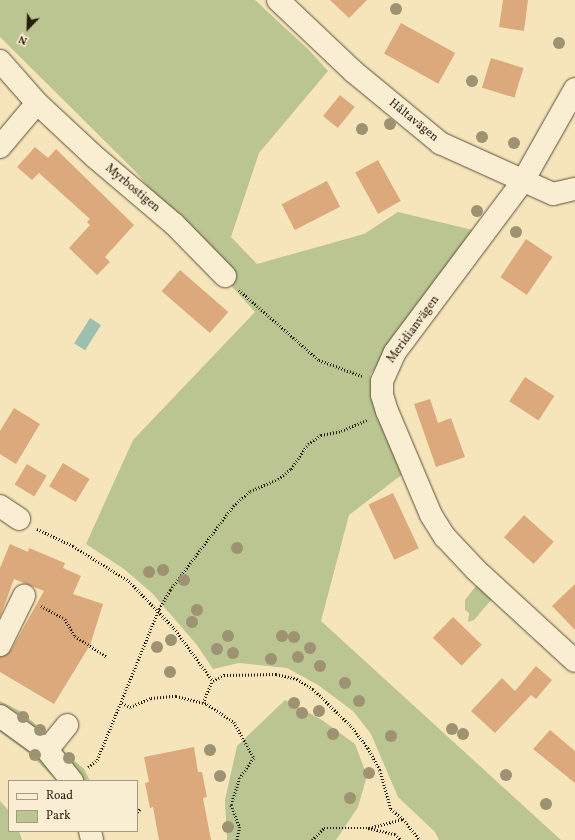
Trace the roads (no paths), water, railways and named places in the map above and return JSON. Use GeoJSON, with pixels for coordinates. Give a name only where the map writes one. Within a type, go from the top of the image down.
{"type":"FeatureCollection","features":[{"type":"Feature","properties":{"kind":"street","name":"Håltavägen"},"geometry":{"type":"LineString","coordinates":[[278,0],[366,82],[440,143],[552,194],[575,189]]}},
{"type":"Feature","properties":{"kind":"street","name":"Myrbostigen"},"geometry":{"type":"LineString","coordinates":[[0,60],[37,103],[95,157],[174,224],[225,276]]}},
{"type":"Feature","properties":{"kind":"street","name":"Meridianvägen"},"geometry":{"type":"LineString","coordinates":[[575,89],[524,181],[396,352],[382,381],[387,411],[431,515],[445,538],[479,573],[575,661]]}},
{"type":"Feature","properties":{"kind":"street"},"geometry":{"type":"LineString","coordinates":[[0,147],[37,103]]}},
{"type":"Feature","properties":{"kind":"street"},"geometry":{"type":"LineString","coordinates":[[0,506],[19,519]]}},
{"type":"Feature","properties":{"kind":"street"},"geometry":{"type":"LineString","coordinates":[[0,645],[24,596]]}},
{"type":"Feature","properties":{"kind":"street"},"geometry":{"type":"LineString","coordinates":[[0,716],[80,774]]}},
{"type":"Feature","properties":{"kind":"street"},"geometry":{"type":"LineString","coordinates":[[47,750],[67,724]]}}]}
